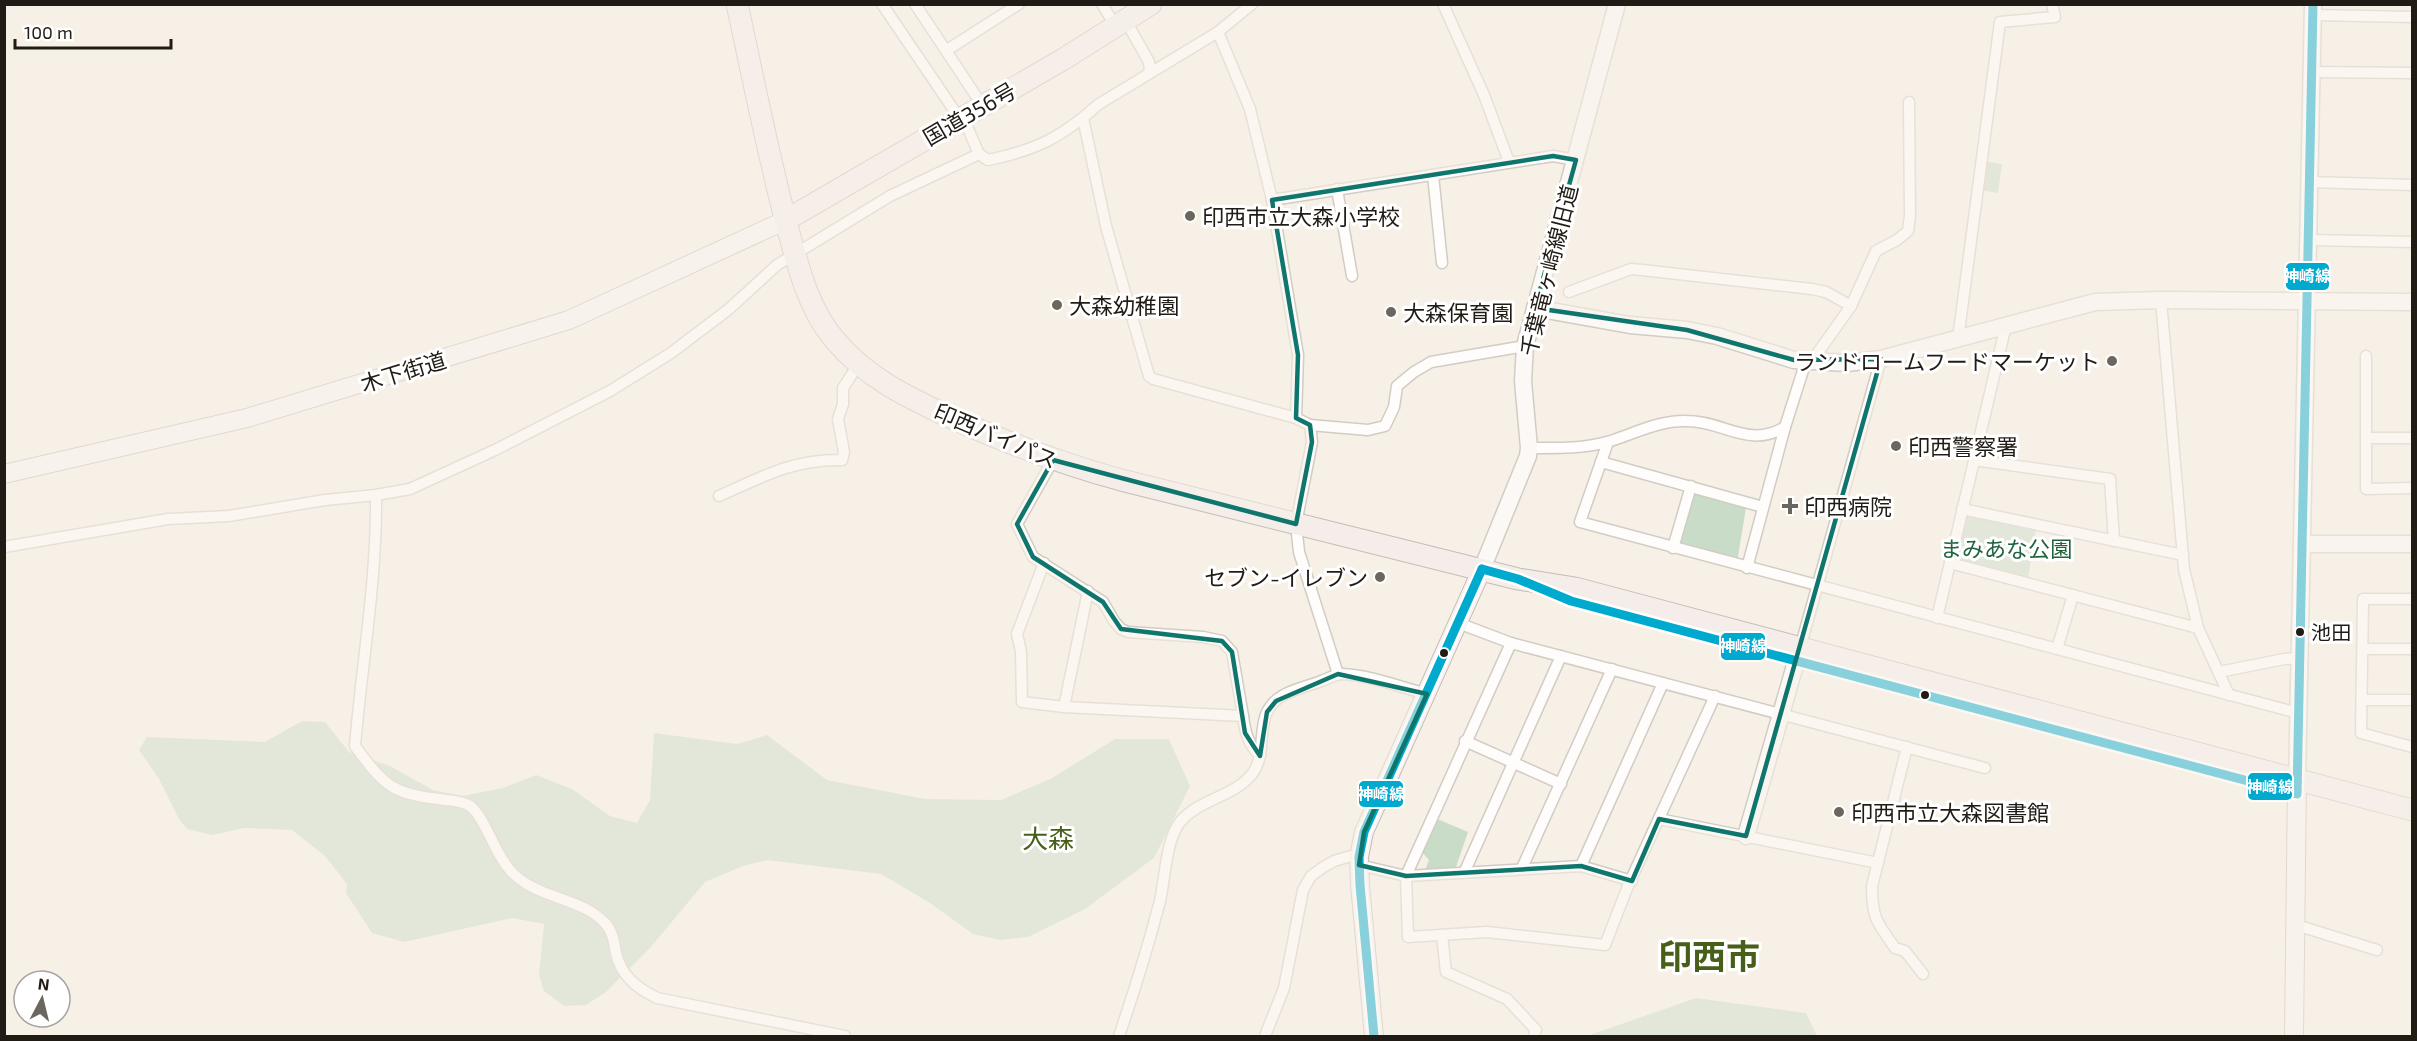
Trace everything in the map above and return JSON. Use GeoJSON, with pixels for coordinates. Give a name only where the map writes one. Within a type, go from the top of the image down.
{"type":"FeatureCollection","features":[{"type":"Feature","properties":{"kind":"highway","name":"印西バイパス"},"geometry":{"type":"LineString","coordinates":[[736,4],[777,189],[795,255],[822,321],[833,338],[858,364],[894,390],[918,402],[1053,460],[1121,480],[1518,579],[1575,588],[1798,654],[2297,787],[2412,825]]}},
{"type":"Feature","properties":{"kind":"highway","name":"国道356号"},"geometry":{"type":"LineString","coordinates":[[786,220],[1121,24],[1151,4]]}},
{"type":"Feature","properties":{"kind":"highway","name":"印西バイパス"},"geometry":{"type":"LineString","coordinates":[[2297,787],[2412,810]]}},
{"type":"Feature","properties":{"kind":"main road","name":"木下街道"},"geometry":{"type":"LineString","coordinates":[[4,474],[247,418],[569,320],[786,220]]}},
{"type":"Feature","properties":{"kind":"main road"},"geometry":{"type":"LineString","coordinates":[[1374,1036],[1359,861],[1364,832],[1482,569]]}},
{"type":"Feature","properties":{"kind":"main road"},"geometry":{"type":"LineString","coordinates":[[2294,1036],[2297,787]]}},
{"type":"Feature","properties":{"kind":"street"},"geometry":{"type":"LineString","coordinates":[[882,4],[961,118],[979,154],[988,160],[1022,153],[1042,145],[1083,118],[1099,104],[1218,32],[1252,4]]}},
{"type":"Feature","properties":{"kind":"street"},"geometry":{"type":"LineString","coordinates":[[915,4],[982,105]]}},
{"type":"Feature","properties":{"kind":"street"},"geometry":{"type":"LineString","coordinates":[[947,50],[1019,4]]}},
{"type":"Feature","properties":{"kind":"street"},"geometry":{"type":"LineString","coordinates":[[1102,4],[1121,24],[1149,62],[1150,72]]}},
{"type":"Feature","properties":{"kind":"street"},"geometry":{"type":"LineString","coordinates":[[1443,4],[1484,95],[1509,162]]}},
{"type":"Feature","properties":{"kind":"street","name":"千葉竜ヶ崎線旧道"},"geometry":{"type":"LineString","coordinates":[[1482,569],[1525,466],[1529,447],[1523,381],[1525,346],[1617,4]]}},
{"type":"Feature","properties":{"kind":"street"},"geometry":{"type":"LineString","coordinates":[[1958,339],[2000,22],[2055,17],[2052,4]]}},
{"type":"Feature","properties":{"kind":"street"},"geometry":{"type":"LineString","coordinates":[[2297,787],[2313,10],[2412,17]]}},
{"type":"Feature","properties":{"kind":"street"},"geometry":{"type":"LineString","coordinates":[[1218,32],[1250,109],[1272,200],[1298,356],[1296,418]]}},
{"type":"Feature","properties":{"kind":"street"},"geometry":{"type":"LineString","coordinates":[[2312,72],[2412,73]]}},
{"type":"Feature","properties":{"kind":"street"},"geometry":{"type":"LineString","coordinates":[[1747,568],[1785,427],[1809,361],[1851,306],[1876,251],[1897,240],[1908,231],[1910,216],[1909,102]]}},
{"type":"Feature","properties":{"kind":"street"},"geometry":{"type":"LineString","coordinates":[[1083,118],[1106,226],[1149,376],[1153,379],[1296,418],[1310,425],[1368,430],[1385,426],[1394,407],[1397,386],[1431,362],[1525,346]]}},
{"type":"Feature","properties":{"kind":"street"},"geometry":{"type":"LineString","coordinates":[[4,547],[168,519],[230,516],[410,489],[495,450],[610,391],[671,353],[729,309],[777,265],[890,196],[979,154]]}},
{"type":"Feature","properties":{"kind":"street"},"geometry":{"type":"LineString","coordinates":[[1272,200],[1553,156],[1576,160]]}},
{"type":"Feature","properties":{"kind":"street"},"geometry":{"type":"LineString","coordinates":[[1433,176],[1442,263]]}},
{"type":"Feature","properties":{"kind":"street"},"geometry":{"type":"LineString","coordinates":[[2309,182],[2412,185]]}},
{"type":"Feature","properties":{"kind":"street"},"geometry":{"type":"LineString","coordinates":[[1337,189],[1352,276]]}},
{"type":"Feature","properties":{"kind":"street"},"geometry":{"type":"LineString","coordinates":[[2309,240],[2412,242]]}},
{"type":"Feature","properties":{"kind":"street"},"geometry":{"type":"LineString","coordinates":[[1569,292],[1630,269],[1812,289],[1826,292],[1851,306]]}},
{"type":"Feature","properties":{"kind":"street"},"geometry":{"type":"LineString","coordinates":[[1535,308],[1630,325],[1687,330],[1717,336],[1794,360],[1847,363],[1881,358],[2095,303],[2162,300],[2412,302]]}},
{"type":"Feature","properties":{"kind":"street"},"geometry":{"type":"LineString","coordinates":[[2162,300],[2182,555],[2199,628],[2229,695]]}},
{"type":"Feature","properties":{"kind":"street"},"geometry":{"type":"LineString","coordinates":[[1937,618],[2006,325]]}},
{"type":"Feature","properties":{"kind":"street"},"geometry":{"type":"LineString","coordinates":[[2366,356],[2366,489],[2412,488]]}},
{"type":"Feature","properties":{"kind":"street"},"geometry":{"type":"LineString","coordinates":[[1746,836],[1881,358]]}},
{"type":"Feature","properties":{"kind":"street"},"geometry":{"type":"LineString","coordinates":[[718,496],[792,464],[819,459],[842,460],[844,452],[838,419],[843,404],[843,388],[858,364]]}},
{"type":"Feature","properties":{"kind":"street"},"geometry":{"type":"LineString","coordinates":[[1529,447],[1571,448],[1608,442],[1643,428],[1669,422],[1689,421],[1754,435],[1771,436],[1785,427]]}},
{"type":"Feature","properties":{"kind":"street"},"geometry":{"type":"LineString","coordinates":[[1310,425],[1312,442],[1296,524],[1299,552],[1338,674]]}},
{"type":"Feature","properties":{"kind":"street"},"geometry":{"type":"LineString","coordinates":[[2366,438],[2412,438]]}},
{"type":"Feature","properties":{"kind":"street"},"geometry":{"type":"LineString","coordinates":[[1608,442],[1580,522],[1817,587],[2298,713]]}},
{"type":"Feature","properties":{"kind":"street"},"geometry":{"type":"LineString","coordinates":[[1053,460],[1017,524],[1033,558],[1103,602],[1121,629],[1128,632],[1203,637],[1222,641],[1232,652],[1245,733],[1253,749],[1260,756]]}},
{"type":"Feature","properties":{"kind":"street"},"geometry":{"type":"LineString","coordinates":[[1974,460],[2110,479],[2114,541]]}},
{"type":"Feature","properties":{"kind":"street"},"geometry":{"type":"LineString","coordinates":[[1601,462],[1763,507]]}},
{"type":"Feature","properties":{"kind":"street"},"geometry":{"type":"LineString","coordinates":[[1673,548],[1691,486]]}},
{"type":"Feature","properties":{"kind":"street"},"geometry":{"type":"LineString","coordinates":[[376,495],[371,610],[355,746],[379,777],[398,791],[410,796],[460,802],[469,806],[478,815],[498,855],[518,878],[554,898],[600,917],[610,928],[617,956],[627,978],[648,994],[715,1011],[845,1036]]}},
{"type":"Feature","properties":{"kind":"street"},"geometry":{"type":"LineString","coordinates":[[1962,509],[2182,555]]}},
{"type":"Feature","properties":{"kind":"street"},"geometry":{"type":"LineString","coordinates":[[2302,544],[2412,544]]}},
{"type":"Feature","properties":{"kind":"street"},"geometry":{"type":"LineString","coordinates":[[1950,562],[2199,628]]}},
{"type":"Feature","properties":{"kind":"street"},"geometry":{"type":"LineString","coordinates":[[1044,563],[1017,634],[1021,652],[1022,702],[1064,707],[1243,716]]}},
{"type":"Feature","properties":{"kind":"street"},"geometry":{"type":"LineString","coordinates":[[1064,707],[1088,591]]}},
{"type":"Feature","properties":{"kind":"street"},"geometry":{"type":"LineString","coordinates":[[2057,649],[2073,595]]}},
{"type":"Feature","properties":{"kind":"street"},"geometry":{"type":"LineString","coordinates":[[2412,599],[2363,599],[2361,733],[2412,747]]}},
{"type":"Feature","properties":{"kind":"street"},"geometry":{"type":"LineString","coordinates":[[1458,623],[1511,643],[1984,768]]}},
{"type":"Feature","properties":{"kind":"street"},"geometry":{"type":"LineString","coordinates":[[1511,643],[1406,876],[1408,937],[1487,932],[1605,945],[1616,914],[1715,696]]}},
{"type":"Feature","properties":{"kind":"street"},"geometry":{"type":"LineString","coordinates":[[2362,650],[2412,649]]}},
{"type":"Feature","properties":{"kind":"street"},"geometry":{"type":"LineString","coordinates":[[1464,873],[1561,656]]}},
{"type":"Feature","properties":{"kind":"street"},"geometry":{"type":"LineString","coordinates":[[2219,672],[2300,658]]}},
{"type":"Feature","properties":{"kind":"street"},"geometry":{"type":"LineString","coordinates":[[1522,868],[1612,669]]}},
{"type":"Feature","properties":{"kind":"street"},"geometry":{"type":"LineString","coordinates":[[1119,1036],[1142,967],[1160,899],[1171,842],[1179,823],[1195,808],[1238,786],[1251,775],[1260,756],[1267,712],[1276,701],[1291,691],[1338,674],[1352,675],[1427,694]]}},
{"type":"Feature","properties":{"kind":"street"},"geometry":{"type":"LineString","coordinates":[[1581,866],[1663,683]]}},
{"type":"Feature","properties":{"kind":"street"},"geometry":{"type":"LineString","coordinates":[[2362,700],[2412,700]]}},
{"type":"Feature","properties":{"kind":"street"},"geometry":{"type":"LineString","coordinates":[[1465,741],[1561,784]]}},
{"type":"Feature","properties":{"kind":"street"},"geometry":{"type":"LineString","coordinates":[[1907,747],[1872,886],[1874,916],[1895,948],[1905,951],[1923,974]]}},
{"type":"Feature","properties":{"kind":"street"},"geometry":{"type":"LineString","coordinates":[[1659,819],[1878,863]]}},
{"type":"Feature","properties":{"kind":"street"},"geometry":{"type":"LineString","coordinates":[[1265,1036],[1284,988],[1303,890],[1311,876],[1328,865],[1351,856],[1359,861],[1406,876],[1581,866],[1632,881]]}},
{"type":"Feature","properties":{"kind":"street"},"geometry":{"type":"LineString","coordinates":[[2296,925],[2377,950]]}},
{"type":"Feature","properties":{"kind":"street"},"geometry":{"type":"LineString","coordinates":[[1442,935],[1446,972],[1507,999],[1536,1030],[1534,1035]]}},
{"type":"Feature","properties":{"kind":"highlighted area"},"geometry":{"type":"Polygon","coordinates":[[[1553,156],[1576,160],[1535,308],[1687,330],[1794,360],[1881,359],[1746,836],[1659,819],[1632,881],[1581,866],[1406,876],[1359,865],[1364,832],[1427,694],[1338,674],[1276,701],[1267,712],[1260,756],[1245,733],[1232,652],[1222,641],[1121,629],[1103,602],[1033,557],[1017,524],[1053,460],[1296,524],[1312,442],[1310,425],[1296,418],[1298,355],[1272,200],[1553,156]]]}},
{"type":"Feature","properties":{"kind":"green space"},"geometry":{"type":"Polygon","coordinates":[[[1983,161],[2002,164],[1998,193],[1980,190],[1983,161]]]}},
{"type":"Feature","properties":{"kind":"green space"},"geometry":{"type":"Polygon","coordinates":[[[1694,493],[1746,508],[1737,562],[1678,546],[1694,493]]]}},
{"type":"Feature","properties":{"kind":"green space","name":"まみあな公園"},"geometry":{"type":"Polygon","coordinates":[[[1964,514],[2036,529],[2028,579],[1952,559],[1964,514]]]}},
{"type":"Feature","properties":{"kind":"green space"},"geometry":{"type":"Polygon","coordinates":[[[302,721],[325,722],[349,752],[390,766],[433,790],[462,796],[503,788],[536,775],[572,789],[610,816],[637,823],[650,800],[654,733],[737,744],[767,735],[827,780],[925,799],[1001,800],[1052,778],[1115,739],[1169,739],[1190,786],[1154,858],[1085,909],[1028,937],[1000,940],[973,934],[930,903],[881,874],[767,860],[743,866],[705,882],[650,948],[606,992],[586,1005],[564,1006],[544,991],[539,975],[544,924],[512,918],[404,942],[372,933],[346,893],[347,884],[325,856],[292,830],[244,828],[212,835],[187,829],[179,819],[159,779],[139,750],[147,737],[265,742],[302,721]]]}},
{"type":"Feature","properties":{"kind":"green space"},"geometry":{"type":"Polygon","coordinates":[[[1435,818],[1468,832],[1456,867],[1425,870],[1429,860],[1421,851],[1435,818]]]}},
{"type":"Feature","properties":{"kind":"green space"},"geometry":{"type":"Polygon","coordinates":[[[1696,998],[1806,1013],[1817,1036],[1587,1036],[1696,998]]]}},
{"type":"Feature","properties":{"kind":"transit line","name":"神崎線"},"geometry":{"type":"LineString","coordinates":[[1482,569],[1518,579],[1571,601],[2297,794],[2313,4]]}},
{"type":"Feature","properties":{"kind":"transit line","name":"神崎線"},"geometry":{"type":"LineString","coordinates":[[1374,1036],[1360,885],[1359,857],[1364,832],[1482,569]]}},
{"type":"Feature","properties":{"kind":"place","name":"印西市立大森小学校"},"geometry":{"type":"Point","coordinates":[1190,216]}},
{"type":"Feature","properties":{"kind":"place","name":"大森幼稚園"},"geometry":{"type":"Point","coordinates":[1057,305]}},
{"type":"Feature","properties":{"kind":"place","name":"大森保育園"},"geometry":{"type":"Point","coordinates":[1391,312]}},
{"type":"Feature","properties":{"kind":"place","name":"ランドロームフードマーケット"},"geometry":{"type":"Point","coordinates":[2112,361]}},
{"type":"Feature","properties":{"kind":"place","name":"印西警察署"},"geometry":{"type":"Point","coordinates":[1896,446]}},
{"type":"Feature","properties":{"kind":"place","name":"印西病院"},"geometry":{"type":"Point","coordinates":[1790,506]}},
{"type":"Feature","properties":{"kind":"place","name":"セブン-イレブン"},"geometry":{"type":"Point","coordinates":[1380,577]}},
{"type":"Feature","properties":{"kind":"place","name":"池田"},"geometry":{"type":"Point","coordinates":[2300,632]}},
{"type":"Feature","properties":{"kind":"place","name":"印西市立大森図書館"},"geometry":{"type":"Point","coordinates":[1839,812]}},
{"type":"Feature","properties":{"kind":"district","name":"大森"},"geometry":{"type":"Point","coordinates":[1048,837]}},
{"type":"Feature","properties":{"kind":"district","name":"印西市"},"geometry":{"type":"Point","coordinates":[1709,955]}}]}
